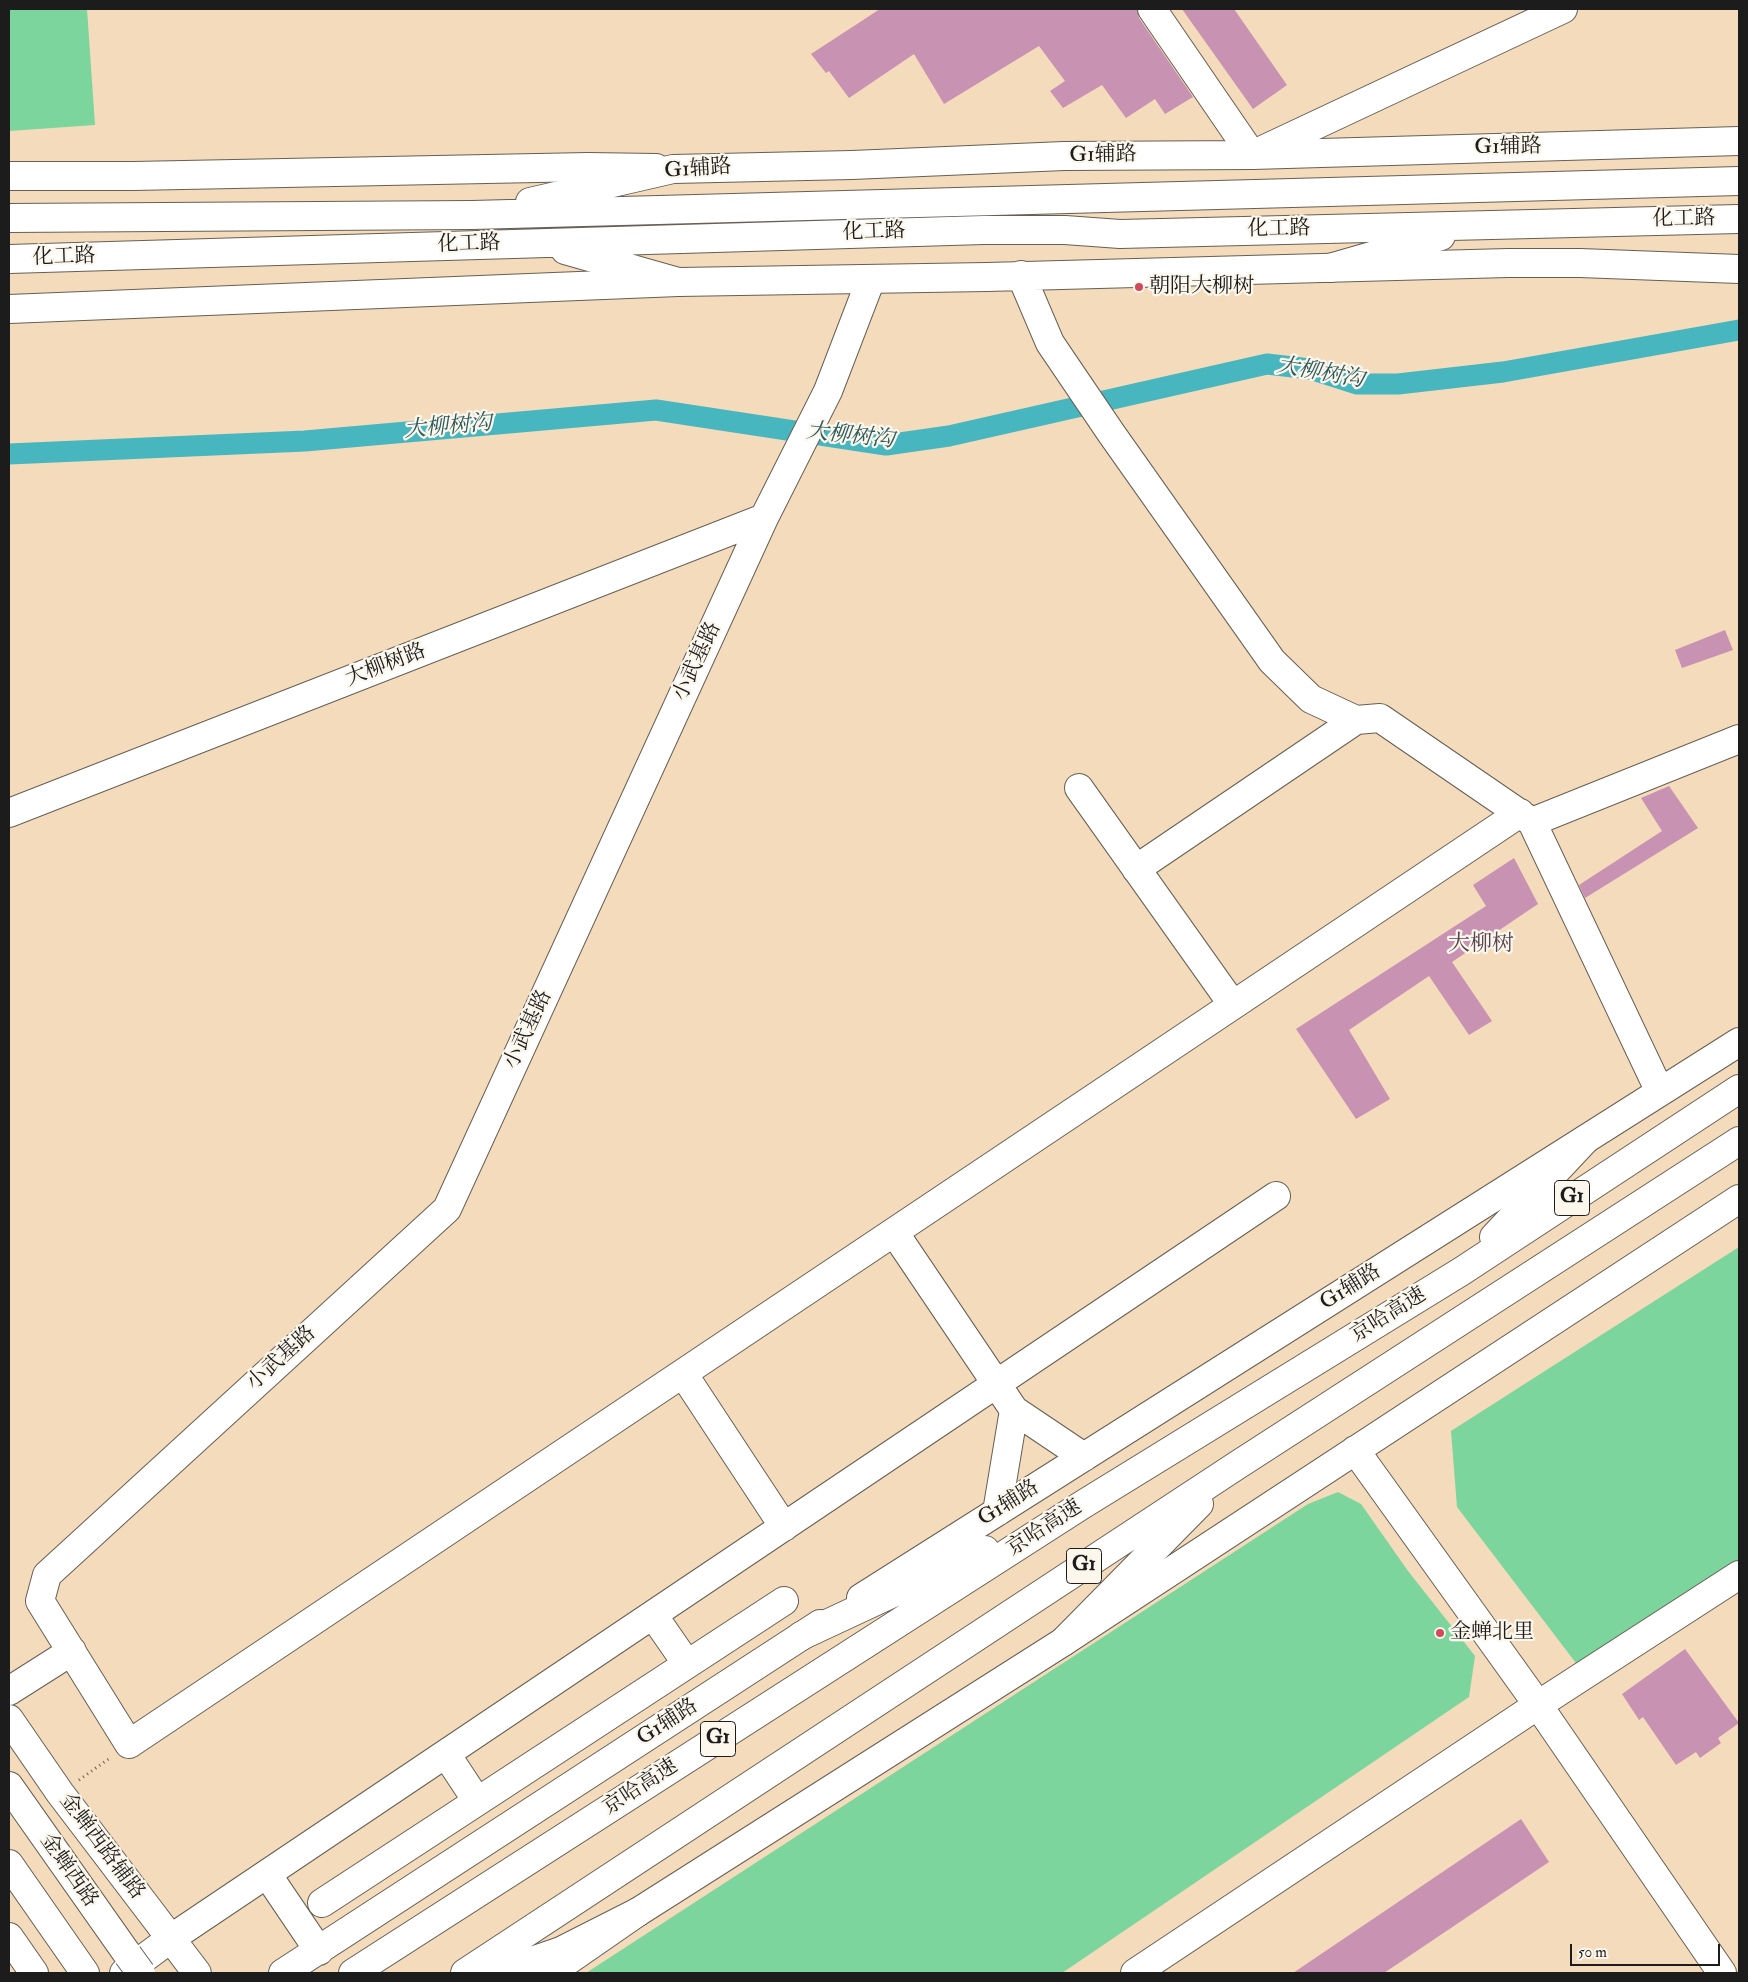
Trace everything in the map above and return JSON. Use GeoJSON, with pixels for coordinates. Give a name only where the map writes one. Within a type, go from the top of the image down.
{"type":"FeatureCollection","features":[{"type":"Feature","properties":{"kind":"main road"},"geometry":{"type":"LineString","coordinates":[[1152,9],[1252,155],[1564,9]]}},
{"type":"Feature","properties":{"kind":"main road","name":"G1辅路"},"geometry":{"type":"LineString","coordinates":[[472,215],[673,169],[852,165],[1064,156],[1252,155],[1739,141]]}},
{"type":"Feature","properties":{"kind":"main road"},"geometry":{"type":"LineString","coordinates":[[1519,148],[1672,183]]}},
{"type":"Feature","properties":{"kind":"main road"},"geometry":{"type":"LineString","coordinates":[[9,176],[142,176],[588,166],[673,169]]}},
{"type":"Feature","properties":{"kind":"main road","name":"化工路"},"geometry":{"type":"LineString","coordinates":[[9,218],[472,215],[1739,182]]}},
{"type":"Feature","properties":{"kind":"main road","name":"化工路"},"geometry":{"type":"LineString","coordinates":[[9,259],[984,230],[1065,230],[1120,234],[1739,219]]}},
{"type":"Feature","properties":{"kind":"main road"},"geometry":{"type":"LineString","coordinates":[[1330,268],[1478,225]]}},
{"type":"Feature","properties":{"kind":"main road"},"geometry":{"type":"LineString","coordinates":[[540,243],[678,282]]}},
{"type":"Feature","properties":{"kind":"main road"},"geometry":{"type":"LineString","coordinates":[[9,310],[678,282],[1580,263],[1739,269]]}},
{"type":"Feature","properties":{"kind":"main road"},"geometry":{"type":"LineString","coordinates":[[1020,275],[1050,342],[1064,364],[1272,661],[1310,699],[1356,720],[1380,718],[1526,818],[1660,1092]]}},
{"type":"Feature","properties":{"kind":"main road","name":"小武基路"},"geometry":{"type":"LineString","coordinates":[[129,1744],[40,1600],[47,1575],[447,1209],[764,518],[828,391],[871,279]]}},
{"type":"Feature","properties":{"kind":"main road","name":"大柳树路"},"geometry":{"type":"LineString","coordinates":[[9,813],[764,518]]}},
{"type":"Feature","properties":{"kind":"main road"},"geometry":{"type":"LineString","coordinates":[[1136,869],[1356,720]]}},
{"type":"Feature","properties":{"kind":"main road"},"geometry":{"type":"LineString","coordinates":[[129,1744],[684,1375],[1233,1005],[1526,818],[1739,739]]}},
{"type":"Feature","properties":{"kind":"main road"},"geometry":{"type":"LineString","coordinates":[[1079,788],[1233,1005]]}},
{"type":"Feature","properties":{"kind":"main road","name":"G1辅路"},"geometry":{"type":"LineString","coordinates":[[283,1973],[801,1636],[1739,1042]]}},
{"type":"Feature","properties":{"kind":"main road","name":"京哈高速"},"geometry":{"type":"LineString","coordinates":[[353,1973],[1082,1506],[1462,1271],[1739,1089]]}},
{"type":"Feature","properties":{"kind":"main road"},"geometry":{"type":"LineString","coordinates":[[1462,1271],[1585,1140]]}},
{"type":"Feature","properties":{"kind":"main road","name":"京哈高速"},"geometry":{"type":"LineString","coordinates":[[465,1973],[1236,1466],[1739,1141]]}},
{"type":"Feature","properties":{"kind":"main road"},"geometry":{"type":"LineString","coordinates":[[131,1967],[1276,1196]]}},
{"type":"Feature","properties":{"kind":"main road"},"geometry":{"type":"LineString","coordinates":[[550,1973],[638,1912],[1063,1642],[1739,1199]]}},
{"type":"Feature","properties":{"kind":"main road"},"geometry":{"type":"LineString","coordinates":[[894,1232],[1014,1410],[1084,1457]]}},
{"type":"Feature","properties":{"kind":"main road"},"geometry":{"type":"LineString","coordinates":[[684,1375],[784,1527]]}},
{"type":"Feature","properties":{"kind":"main road"},"geometry":{"type":"LineString","coordinates":[[997,1512],[1014,1410]]}},
{"type":"Feature","properties":{"kind":"main road"},"geometry":{"type":"LineString","coordinates":[[1355,1450],[1538,1704],[1722,1973]]}},
{"type":"Feature","properties":{"kind":"main road"},"geometry":{"type":"LineString","coordinates":[[1063,1642],[1236,1466]]}},
{"type":"Feature","properties":{"kind":"main road"},"geometry":{"type":"LineString","coordinates":[[801,1636],[1082,1506]]}},
{"type":"Feature","properties":{"kind":"main road"},"geometry":{"type":"LineString","coordinates":[[1135,1973],[1538,1704],[1735,1586]]}},
{"type":"Feature","properties":{"kind":"main road"},"geometry":{"type":"LineString","coordinates":[[322,1903],[784,1601]]}},
{"type":"Feature","properties":{"kind":"main road"},"geometry":{"type":"LineString","coordinates":[[653,1615],[688,1664]]}},
{"type":"Feature","properties":{"kind":"main road"},"geometry":{"type":"LineString","coordinates":[[9,1691],[72,1651]]}},
{"type":"Feature","properties":{"kind":"main road","name":"金蝉西路辅路"},"geometry":{"type":"LineString","coordinates":[[9,1719],[60,1793],[196,1973]]}},
{"type":"Feature","properties":{"kind":"main road"},"geometry":{"type":"LineString","coordinates":[[446,1754],[478,1801]]}},
{"type":"Feature","properties":{"kind":"main road","name":"金蝉西路"},"geometry":{"type":"LineString","coordinates":[[9,1786],[131,1967]]}},
{"type":"Feature","properties":{"kind":"main road"},"geometry":{"type":"LineString","coordinates":[[9,1864],[85,1973]]}},
{"type":"Feature","properties":{"kind":"main road"},"geometry":{"type":"LineString","coordinates":[[267,1874],[319,1951]]}},
{"type":"Feature","properties":{"kind":"main road"},"geometry":{"type":"LineString","coordinates":[[497,1973],[561,1951],[638,1912]]}},
{"type":"Feature","properties":{"kind":"main road"},"geometry":{"type":"LineString","coordinates":[[9,1937],[34,1973]]}},
{"type":"Feature","properties":{"kind":"path"},"geometry":{"type":"LineString","coordinates":[[60,1793],[129,1744]]}},
{"type":"Feature","properties":{"kind":"green space"},"geometry":{"type":"Polygon","coordinates":[[[9,9],[87,9],[95,125],[9,131],[9,9]]]}},
{"type":"Feature","properties":{"kind":"green space"},"geometry":{"type":"Polygon","coordinates":[[[1739,1247],[1739,1561],[1579,1667],[1457,1507],[1451,1431],[1739,1247]]]}},
{"type":"Feature","properties":{"kind":"green space"},"geometry":{"type":"Polygon","coordinates":[[[1338,1492],[1361,1504],[1408,1571],[1475,1656],[1469,1697],[1062,1973],[586,1973],[1308,1504],[1338,1492]]]}},
{"type":"Feature","properties":{"kind":"building"},"geometry":{"type":"Polygon","coordinates":[[[880,9],[1137,9],[1139,18],[1193,97],[1165,114],[1155,99],[1126,118],[1102,85],[1063,108],[1050,91],[1065,81],[1039,46],[944,104],[914,54],[849,98],[829,71],[826,73],[811,54],[880,9]]]}},
{"type":"Feature","properties":{"kind":"building"},"geometry":{"type":"Polygon","coordinates":[[[1182,9],[1234,9],[1287,85],[1253,109],[1182,9]]]}},
{"type":"Feature","properties":{"kind":"building"},"geometry":{"type":"Polygon","coordinates":[[[1725,630],[1733,650],[1682,668],[1675,650],[1725,630]]]}},
{"type":"Feature","properties":{"kind":"building"},"geometry":{"type":"Polygon","coordinates":[[[1669,786],[1698,828],[1585,898],[1579,885],[1662,831],[1641,798],[1669,786]]]}},
{"type":"Feature","properties":{"kind":"building"},"geometry":{"type":"Polygon","coordinates":[[[1514,858],[1538,904],[1452,962],[1492,1021],[1469,1035],[1429,976],[1349,1030],[1390,1099],[1356,1119],[1296,1029],[1486,906],[1473,885],[1514,858]]]}},
{"type":"Feature","properties":{"kind":"building"},"geometry":{"type":"Polygon","coordinates":[[[1685,1649],[1739,1723],[1718,1738],[1721,1743],[1700,1758],[1696,1752],[1676,1765],[1643,1717],[1639,1720],[1622,1694],[1685,1649]]]}},
{"type":"Feature","properties":{"kind":"building"},"geometry":{"type":"Polygon","coordinates":[[[1521,1819],[1549,1862],[1384,1973],[1293,1973],[1521,1819]]]}},
{"type":"Feature","properties":{"kind":"waterway","name":"大柳树沟"},"geometry":{"type":"LineString","coordinates":[[9,454],[305,441],[656,410],[886,445],[949,436],[1267,364],[1310,369],[1357,384],[1398,384],[1503,372],[1739,330]]}},
{"type":"Feature","properties":{"kind":"place","name":"朝阳大柳树"},"geometry":{"type":"Point","coordinates":[1139,287]}},
{"type":"Feature","properties":{"kind":"place","name":"金蝉北里"},"geometry":{"type":"Point","coordinates":[1440,1633]}},
{"type":"Feature","properties":{"kind":"district","name":"大柳树"},"geometry":{"type":"Point","coordinates":[1481,945]}}]}
